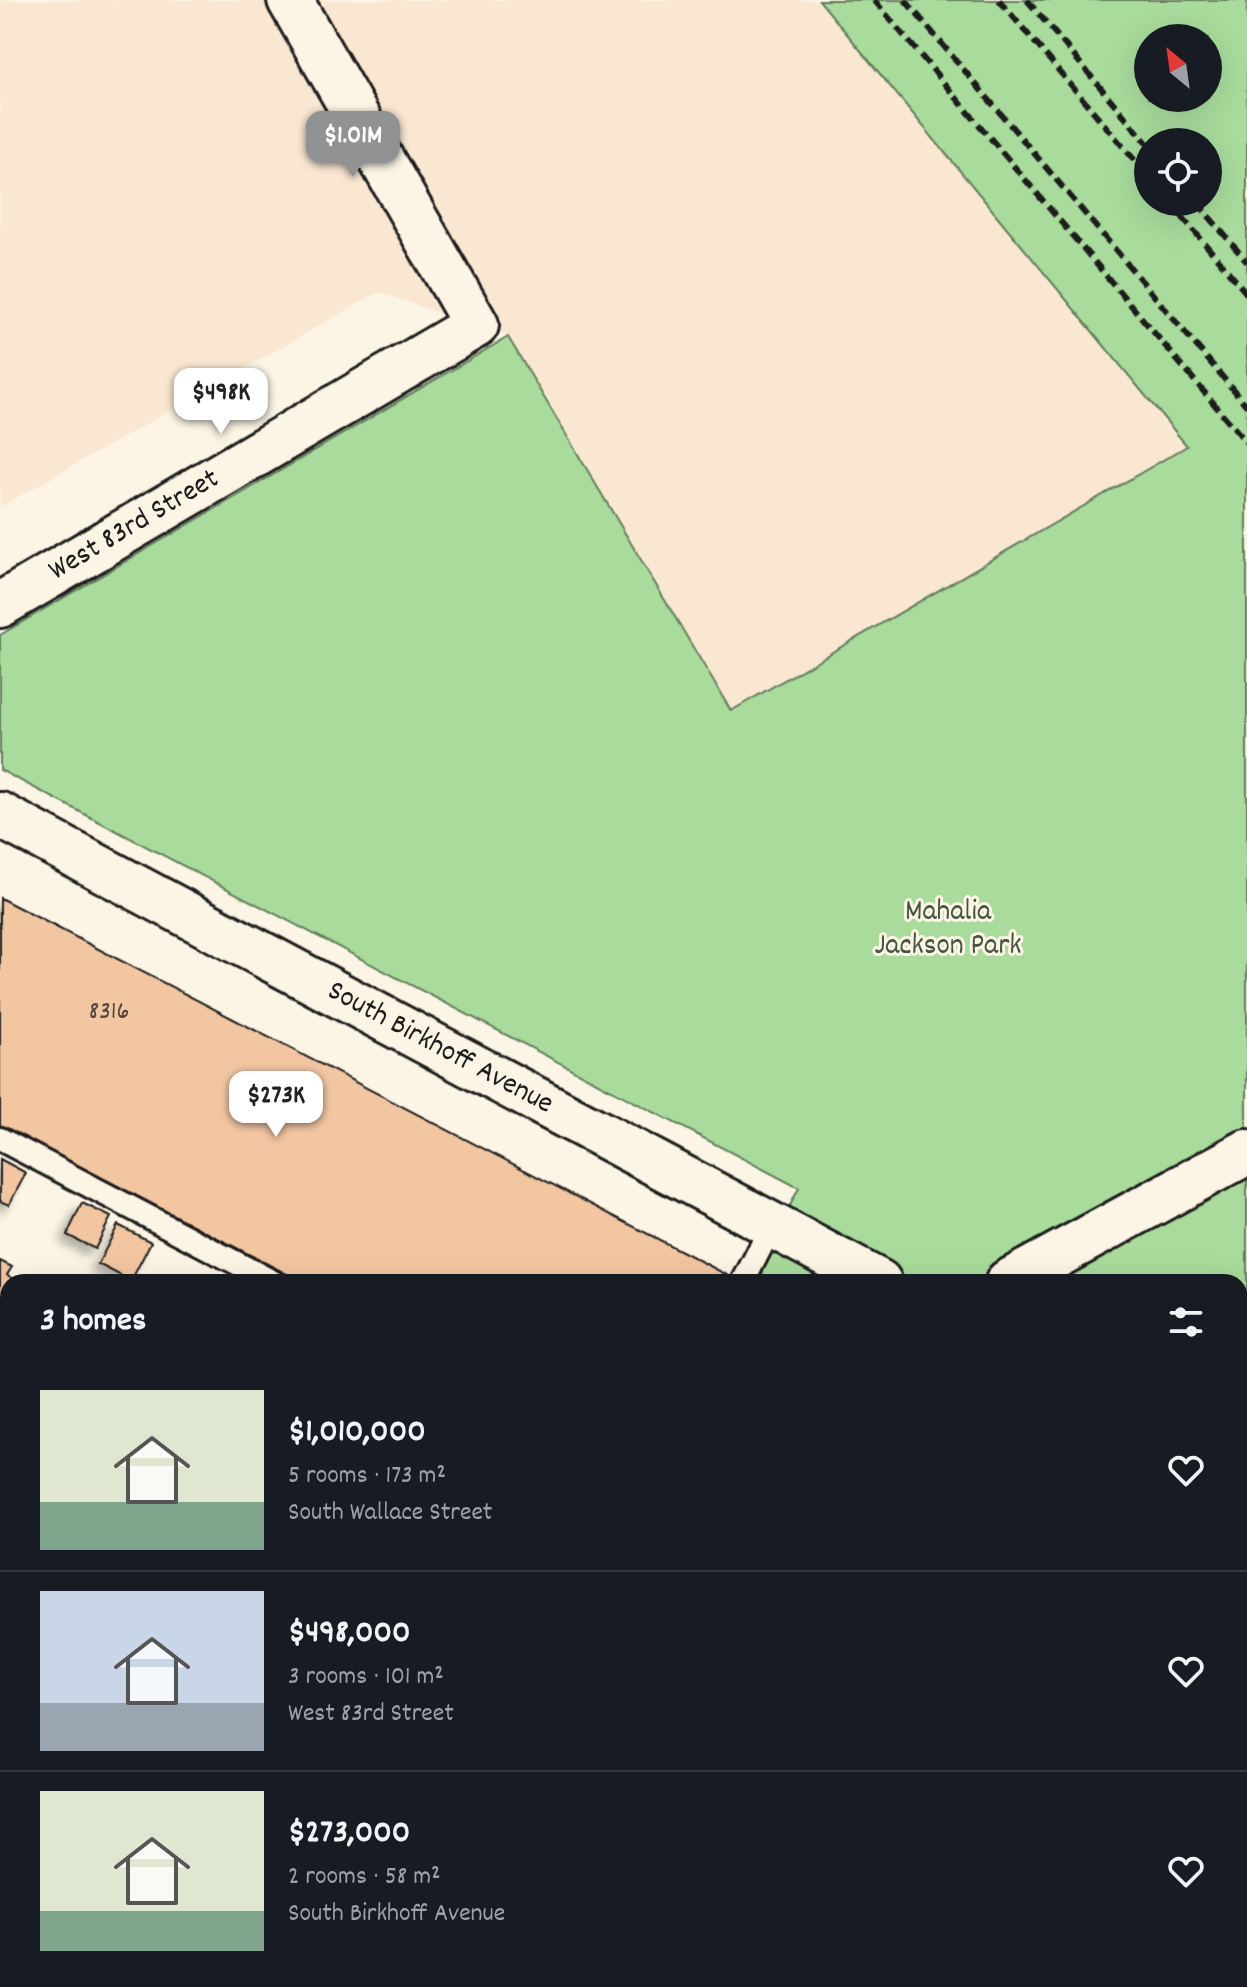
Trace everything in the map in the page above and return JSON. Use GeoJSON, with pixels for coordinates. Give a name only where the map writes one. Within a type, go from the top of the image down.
{"type":"FeatureCollection","features":[{"type":"Feature","properties":{"kind":"street","name":"West 83rd Street"},"geometry":{"type":"LineString","coordinates":[[0,605],[476,325],[290,0]]}},
{"type":"Feature","properties":{"kind":"street","name":"South Birkhoff Avenue"},"geometry":{"type":"LineString","coordinates":[[0,815],[864,1274]]}},
{"type":"Feature","properties":{"kind":"street"},"geometry":{"type":"LineString","coordinates":[[1023,1274],[1247,1152]]}},
{"type":"Feature","properties":{"kind":"lane"},"geometry":{"type":"LineString","coordinates":[[0,1139],[258,1274]]}},
{"type":"Feature","properties":{"kind":"lane"},"geometry":{"type":"LineString","coordinates":[[747,1274],[772,1225]]}},
{"type":"Feature","properties":{"kind":"shaded area"},"geometry":{"type":"Polygon","coordinates":[[[0,0],[819,0],[1188,446],[730,712],[508,337],[379,292],[0,507],[0,0]]]}},
{"type":"Feature","properties":{"kind":"green space","name":"Mahalia Jackson Park"},"geometry":{"type":"Polygon","coordinates":[[[819,0],[1247,0],[1247,1274],[755,1274],[799,1188],[0,770],[0,635],[508,337],[731,711],[1187,446],[819,0]]]}},
{"type":"Feature","properties":{"kind":"building"},"geometry":{"type":"Polygon","coordinates":[[[0,898],[725,1274],[287,1274],[0,1125],[0,898]]]}},
{"type":"Feature","properties":{"kind":"building"},"geometry":{"type":"Polygon","coordinates":[[[0,1159],[26,1173],[9,1205],[0,1201],[0,1159]]]}},
{"type":"Feature","properties":{"kind":"building"},"geometry":{"type":"Polygon","coordinates":[[[82,1203],[111,1217],[95,1249],[67,1235],[82,1203]]]}},
{"type":"Feature","properties":{"kind":"building"},"geometry":{"type":"Polygon","coordinates":[[[118,1225],[151,1242],[135,1274],[117,1274],[98,1264],[118,1225]]]}},
{"type":"Feature","properties":{"kind":"building"},"geometry":{"type":"Polygon","coordinates":[[[0,1261],[12,1267],[8,1274],[0,1274],[0,1261]]]}},
{"type":"Feature","properties":{"kind":"railway"},"geometry":{"type":"LineString","coordinates":[[874,0],[1247,443]]}},
{"type":"Feature","properties":{"kind":"railway"},"geometry":{"type":"LineString","coordinates":[[905,0],[1247,406]]}},
{"type":"Feature","properties":{"kind":"railway"},"geometry":{"type":"LineString","coordinates":[[999,0],[1134,159]]}},
{"type":"Feature","properties":{"kind":"railway"},"geometry":{"type":"LineString","coordinates":[[1027,0],[1135,128]]}},
{"type":"Feature","properties":{"kind":"railway"},"geometry":{"type":"LineString","coordinates":[[1182,216],[1247,294]]}},
{"type":"Feature","properties":{"kind":"railway"},"geometry":{"type":"LineString","coordinates":[[1209,216],[1247,262]]}}]}
